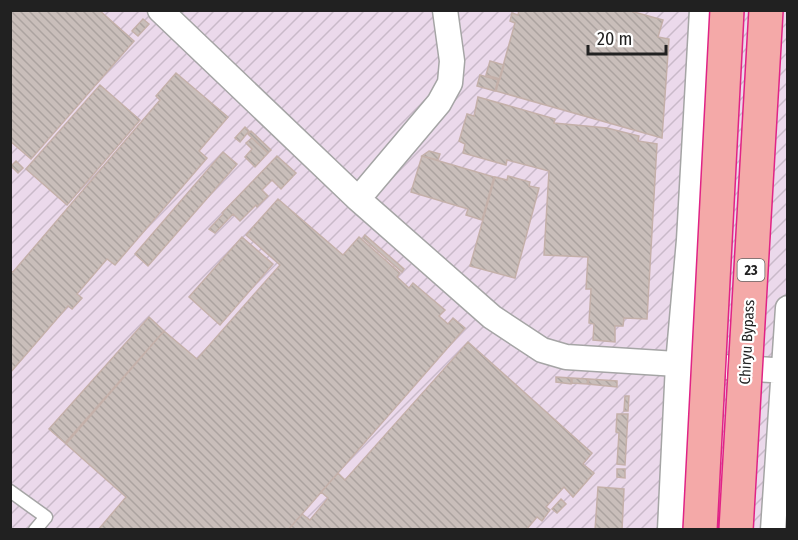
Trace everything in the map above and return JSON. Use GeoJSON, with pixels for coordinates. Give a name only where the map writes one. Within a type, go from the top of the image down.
{"type":"FeatureCollection","features":[{"type":"Feature","properties":{"kind":"highway","name":"23"},"geometry":{"type":"LineString","coordinates":[[700,530],[727,10]]}},
{"type":"Feature","properties":{"kind":"highway","name":"Chiryu Bypass"},"geometry":{"type":"LineString","coordinates":[[736,530],[766,10]]}},
{"type":"Feature","properties":{"kind":"street"},"geometry":{"type":"LineString","coordinates":[[160,10],[358,199],[492,317],[542,350],[566,357],[786,371]]}},
{"type":"Feature","properties":{"kind":"street"},"geometry":{"type":"LineString","coordinates":[[358,199],[439,103],[450,83],[452,61],[445,10]]}},
{"type":"Feature","properties":{"kind":"street"},"geometry":{"type":"LineString","coordinates":[[673,530],[681,364],[692,240],[705,10]]}},
{"type":"Feature","properties":{"kind":"street"},"geometry":{"type":"LineString","coordinates":[[773,530],[786,371],[788,308]]}},
{"type":"Feature","properties":{"kind":"lane"},"geometry":{"type":"LineString","coordinates":[[10,491],[46,517],[35,530]]}},
{"type":"Feature","properties":{"kind":"shaded area"},"geometry":{"type":"Polygon","coordinates":[[[11,11],[787,11],[787,529],[11,529],[11,11]]]}},
{"type":"Feature","properties":{"kind":"building"},"geometry":{"type":"Polygon","coordinates":[[[10,10],[99,10],[134,41],[31,159],[10,141],[10,10]]]}},
{"type":"Feature","properties":{"kind":"building"},"geometry":{"type":"Polygon","coordinates":[[[519,10],[627,10],[663,20],[658,37],[669,39],[662,138],[496,91],[515,23],[510,21],[512,13],[518,15],[519,10]]]}},
{"type":"Feature","properties":{"kind":"building"},"geometry":{"type":"Polygon","coordinates":[[[143,19],[149,24],[138,36],[132,31],[143,19]]]}},
{"type":"Feature","properties":{"kind":"building"},"geometry":{"type":"Polygon","coordinates":[[[490,61],[504,65],[500,79],[486,75],[490,61]]]}},
{"type":"Feature","properties":{"kind":"building"},"geometry":{"type":"Polygon","coordinates":[[[176,73],[228,117],[199,151],[207,158],[115,265],[107,259],[77,294],[82,298],[72,309],[68,306],[10,373],[10,271],[13,272],[160,100],[156,96],[176,73]]]}},
{"type":"Feature","properties":{"kind":"building"},"geometry":{"type":"Polygon","coordinates":[[[480,75],[498,80],[495,91],[477,86],[480,75]]]}},
{"type":"Feature","properties":{"kind":"building"},"geometry":{"type":"Polygon","coordinates":[[[100,85],[140,120],[67,205],[26,169],[100,85]]]}},
{"type":"Feature","properties":{"kind":"building"},"geometry":{"type":"Polygon","coordinates":[[[478,97],[555,119],[554,123],[607,128],[639,136],[638,141],[657,144],[647,319],[624,318],[623,326],[615,326],[615,342],[593,340],[594,324],[589,323],[591,289],[586,289],[588,257],[544,255],[549,171],[507,160],[506,165],[463,153],[465,144],[459,141],[467,114],[474,116],[478,97]]]}},
{"type":"Feature","properties":{"kind":"building"},"geometry":{"type":"Polygon","coordinates":[[[245,127],[249,131],[240,142],[235,138],[245,127]]]}},
{"type":"Feature","properties":{"kind":"building"},"geometry":{"type":"Polygon","coordinates":[[[251,131],[271,150],[268,153],[248,134],[251,131]]]}},
{"type":"Feature","properties":{"kind":"building"},"geometry":{"type":"Polygon","coordinates":[[[252,138],[268,153],[255,167],[245,157],[252,149],[246,143],[252,138]]]}},
{"type":"Feature","properties":{"kind":"building"},"geometry":{"type":"Polygon","coordinates":[[[429,151],[440,154],[438,160],[422,156],[429,151]]]}},
{"type":"Feature","properties":{"kind":"building"},"geometry":{"type":"Polygon","coordinates":[[[223,152],[237,164],[148,266],[135,254],[223,152]]]}},
{"type":"Feature","properties":{"kind":"building"},"geometry":{"type":"Polygon","coordinates":[[[277,156],[296,173],[281,189],[272,180],[262,190],[268,196],[240,221],[233,214],[215,233],[209,229],[222,213],[277,156]]]}},
{"type":"Feature","properties":{"kind":"building"},"geometry":{"type":"Polygon","coordinates":[[[422,156],[494,177],[482,220],[466,215],[468,209],[411,192],[422,156]]]}},
{"type":"Feature","properties":{"kind":"building"},"geometry":{"type":"Polygon","coordinates":[[[16,161],[23,168],[18,173],[11,166],[16,161]]]}},
{"type":"Feature","properties":{"kind":"building"},"geometry":{"type":"Polygon","coordinates":[[[508,176],[530,182],[529,186],[539,188],[515,278],[470,266],[495,177],[507,180],[508,176]]]}},
{"type":"Feature","properties":{"kind":"building"},"geometry":{"type":"Polygon","coordinates":[[[278,199],[343,255],[359,237],[400,273],[397,277],[409,288],[413,283],[445,310],[439,316],[448,324],[453,318],[465,328],[288,530],[98,530],[126,497],[66,444],[164,331],[197,359],[280,265],[246,235],[278,199]]]}},
{"type":"Feature","properties":{"kind":"building"},"geometry":{"type":"Polygon","coordinates":[[[365,235],[404,269],[402,272],[363,238],[365,235]]]}},
{"type":"Feature","properties":{"kind":"building"},"geometry":{"type":"Polygon","coordinates":[[[242,237],[273,264],[220,325],[189,297],[242,237]]]}},
{"type":"Feature","properties":{"kind":"building"},"geometry":{"type":"Polygon","coordinates":[[[149,317],[164,331],[65,443],[49,429],[149,317]]]}},
{"type":"Feature","properties":{"kind":"building"},"geometry":{"type":"Polygon","coordinates":[[[468,342],[592,453],[583,464],[594,473],[573,497],[564,487],[546,507],[550,510],[542,521],[537,517],[526,530],[288,530],[302,514],[310,520],[328,498],[321,492],[338,473],[345,480],[468,342]]]}},
{"type":"Feature","properties":{"kind":"building"},"geometry":{"type":"Polygon","coordinates":[[[556,377],[571,378],[571,384],[556,382],[556,377]]]}},
{"type":"Feature","properties":{"kind":"building"},"geometry":{"type":"Polygon","coordinates":[[[572,378],[588,379],[587,384],[572,383],[572,378]]]}},
{"type":"Feature","properties":{"kind":"building"},"geometry":{"type":"Polygon","coordinates":[[[589,379],[617,381],[617,387],[588,384],[589,379]]]}},
{"type":"Feature","properties":{"kind":"building"},"geometry":{"type":"Polygon","coordinates":[[[625,396],[629,396],[628,411],[624,411],[625,396]]]}},
{"type":"Feature","properties":{"kind":"building"},"geometry":{"type":"Polygon","coordinates":[[[617,414],[628,414],[625,465],[617,464],[619,433],[616,432],[617,414]]]}},
{"type":"Feature","properties":{"kind":"building"},"geometry":{"type":"Polygon","coordinates":[[[617,469],[625,469],[625,478],[617,477],[617,469]]]}},
{"type":"Feature","properties":{"kind":"building"},"geometry":{"type":"Polygon","coordinates":[[[598,487],[624,489],[622,530],[595,530],[598,487]]]}},
{"type":"Feature","properties":{"kind":"building"},"geometry":{"type":"Polygon","coordinates":[[[561,499],[566,504],[557,513],[552,509],[561,499]]]}}]}
